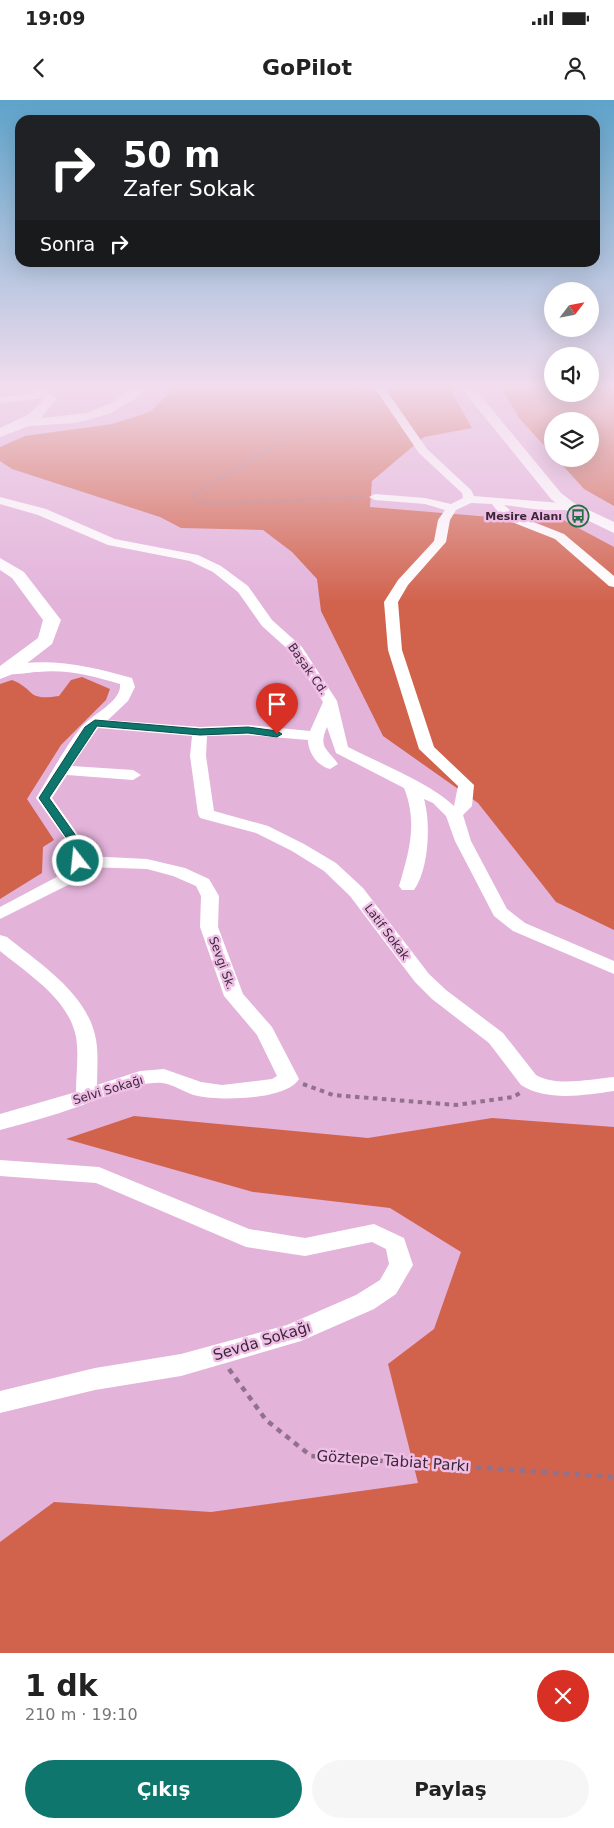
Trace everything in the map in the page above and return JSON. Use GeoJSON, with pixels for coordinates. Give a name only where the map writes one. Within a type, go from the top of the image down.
{"type":"FeatureCollection","features":[{"type":"Feature","properties":{"kind":"main road"},"geometry":{"type":"LineString","coordinates":[[524,456],[556,496],[568,506],[614,528]]}},
{"type":"Feature","properties":{"kind":"main road"},"geometry":{"type":"LineString","coordinates":[[0,563],[18,575],[52,620],[46,640],[4,672]]}},
{"type":"Feature","properties":{"kind":"street"},"geometry":{"type":"LineString","coordinates":[[429,456],[467,492],[469,500]]}},
{"type":"Feature","properties":{"kind":"street"},"geometry":{"type":"LineString","coordinates":[[375,497],[425,502],[452,508]]}},
{"type":"Feature","properties":{"kind":"street","name":"Başak Cd."},"geometry":{"type":"LineString","coordinates":[[0,500],[42,512],[112,542],[194,558],[217,569],[243,589],[267,622],[297,650],[330,701],[333,722],[341,750],[439,800],[454,814]]}},
{"type":"Feature","properties":{"kind":"street"},"geometry":{"type":"LineString","coordinates":[[568,506],[541,506],[496,500],[469,500],[452,508],[444,520],[440,542],[403,583],[391,602],[395,650],[427,749],[466,785],[464,806],[454,814],[463,841],[500,912],[519,927],[614,968]]}},
{"type":"Feature","properties":{"kind":"street"},"geometry":{"type":"LineString","coordinates":[[496,500],[499,508],[508,516],[552,532],[580,551],[614,583]]}},
{"type":"Feature","properties":{"kind":"street"},"geometry":{"type":"LineString","coordinates":[[0,914],[76,874],[78,861],[76,843],[44,798],[88,729],[123,698],[128,688],[126,681],[79,668],[41,667],[4,672]]}},
{"type":"Feature","properties":{"kind":"street"},"geometry":{"type":"LineString","coordinates":[[330,701],[315,736],[316,750],[330,764]]}},
{"type":"Feature","properties":{"kind":"street"},"geometry":{"type":"LineString","coordinates":[[95,723],[200,732],[248,730],[315,736]]}},
{"type":"Feature","properties":{"kind":"street","name":"Latif Sokak"},"geometry":{"type":"LineString","coordinates":[[200,732],[198,756],[206,814],[217,820],[239,822],[284,840],[331,868],[373,909],[421,977],[435,992],[498,1039],[518,1070],[536,1085]]}},
{"type":"Feature","properties":{"kind":"street"},"geometry":{"type":"LineString","coordinates":[[61,770],[133,775]]}},
{"type":"Feature","properties":{"kind":"street"},"geometry":{"type":"LineString","coordinates":[[408,886],[422,832],[419,803],[410,784]]}},
{"type":"Feature","properties":{"kind":"street","name":"Sevgi Sk."},"geometry":{"type":"LineString","coordinates":[[78,861],[147,864],[179,872],[203,884],[210,896],[209,927],[230,988],[234,996],[265,1032],[282,1082]]}},
{"type":"Feature","properties":{"kind":"street"},"geometry":{"type":"LineString","coordinates":[[0,941],[63,995],[83,1028],[87,1054],[87,1096]]}},
{"type":"Feature","properties":{"kind":"street","name":"Selvi Sokağı"},"geometry":{"type":"LineString","coordinates":[[0,1122],[140,1078],[164,1076],[198,1089],[222,1092],[282,1082]]}},
{"type":"Feature","properties":{"kind":"street"},"geometry":{"type":"LineString","coordinates":[[536,1085],[580,1088],[614,1084]]}},
{"type":"Feature","properties":{"kind":"street","name":"Sevda Sokağı"},"geometry":{"type":"LineString","coordinates":[[0,1168],[99,1175],[246,1238],[305,1247],[374,1233],[396,1244],[401,1264],[388,1287],[365,1302],[292,1334],[181,1365],[95,1378],[0,1402]]}},
{"type":"Feature","properties":{"kind":"path"},"geometry":{"type":"LineString","coordinates":[[257,456],[192,496],[196,501],[217,503],[375,497]]}},
{"type":"Feature","properties":{"kind":"path"},"geometry":{"type":"LineString","coordinates":[[282,1082],[333,1095],[456,1105],[513,1097],[536,1085]]}},
{"type":"Feature","properties":{"kind":"path","name":"Göztepe Tabiat Parkı"},"geometry":{"type":"LineString","coordinates":[[218,1354],[266,1420],[311,1456],[614,1477]]}},
{"type":"Feature","properties":{"kind":"shaded area"},"geometry":{"type":"Polygon","coordinates":[[[0,456],[401,456],[372,481],[370,507],[491,517],[556,516],[614,547],[614,930],[556,902],[478,803],[383,736],[321,611],[317,579],[292,552],[263,530],[181,528],[160,517],[12,469],[0,461],[0,456]]]}},
{"type":"Feature","properties":{"kind":"shaded area"},"geometry":{"type":"Polygon","coordinates":[[[599,456],[614,456],[614,506],[584,489],[564,467],[599,467],[599,456]]]}},
{"type":"Feature","properties":{"kind":"shaded area"},"geometry":{"type":"Polygon","coordinates":[[[82,677],[110,689],[106,700],[61,745],[27,799],[54,840],[43,847],[42,873],[0,899],[0,684],[12,680],[36,696],[48,697],[59,696],[71,680],[82,677]]]}},
{"type":"Feature","properties":{"kind":"shaded area"},"geometry":{"type":"Polygon","coordinates":[[[134,1116],[368,1138],[492,1118],[614,1127],[614,1653],[0,1653],[0,1542],[54,1502],[211,1512],[418,1483],[388,1364],[434,1329],[461,1252],[390,1208],[253,1192],[66,1139],[134,1116]]]}},
{"type":"Feature","properties":{"kind":"place","name":"Mesire Alanı"},"geometry":{"type":"Point","coordinates":[578,516]}},
{"type":"Feature","properties":{"kind":"route"},"geometry":{"type":"LineString","coordinates":[[78,861],[76,843],[44,798],[88,729],[95,723],[200,732],[248,730],[277,734]]}}]}
